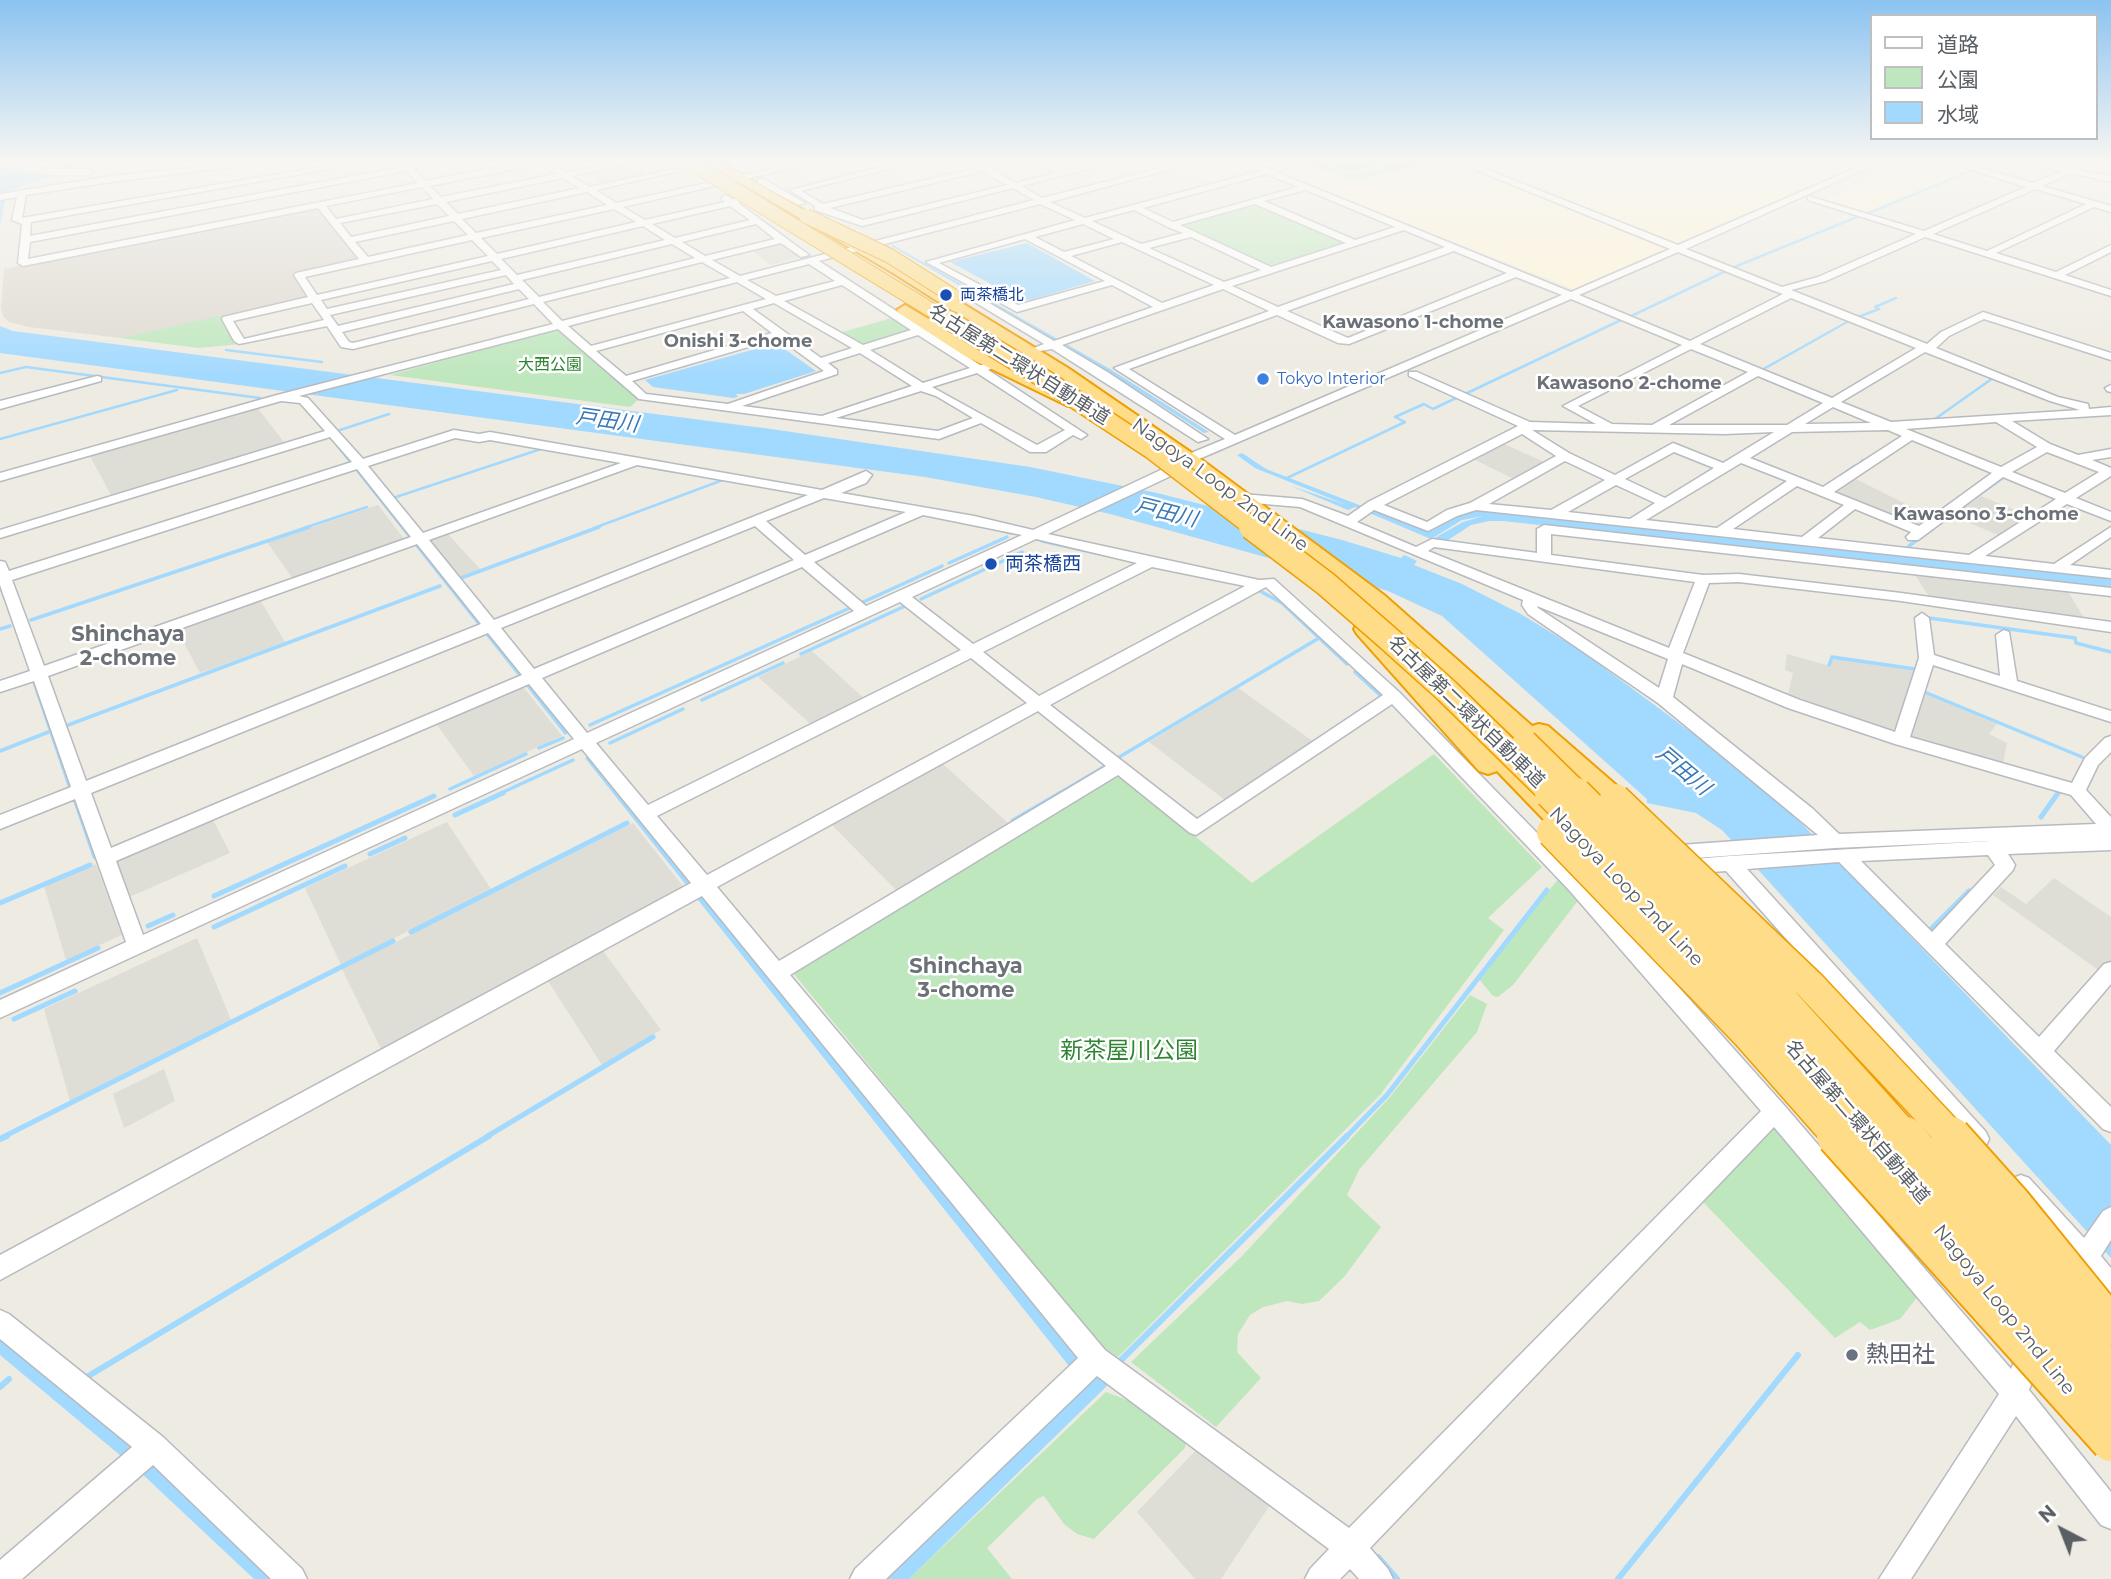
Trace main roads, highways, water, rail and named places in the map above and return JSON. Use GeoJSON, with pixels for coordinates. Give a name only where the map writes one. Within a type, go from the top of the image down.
{"type":"FeatureCollection","features":[{"type":"Feature","properties":{"kind":"highway","name":"Nagoya Loop 2nd Line"},"geometry":{"type":"LineString","coordinates":[[787,235],[832,256],[1075,403],[1247,502],[1384,607],[1665,862],[1820,1010],[1950,1148],[2111,1335]]}},
{"type":"Feature","properties":{"kind":"highway"},"geometry":{"type":"LineString","coordinates":[[796,235],[834,265],[971,352],[1075,403]]}},
{"type":"Feature","properties":{"kind":"highway","name":"名古屋第二環状自動車道"},"geometry":{"type":"LineString","coordinates":[[814,235],[1040,376],[1152,450],[1295,559],[1388,638],[1537,778],[1755,1005],[2111,1416]]}},
{"type":"Feature","properties":{"kind":"highway","name":"名古屋第二環状自動車道"},"geometry":{"type":"LineString","coordinates":[[818,235],[1100,402],[1217,484],[1403,632],[1575,790],[1769,985],[1878,1105],[2111,1375]]}},
{"type":"Feature","properties":{"kind":"highway"},"geometry":{"type":"LineString","coordinates":[[844,235],[890,256],[1038,354]]}},
{"type":"Feature","properties":{"kind":"highway","name":"Nagoya Loop 2nd Line"},"geometry":{"type":"LineString","coordinates":[[845,235],[898,270],[1038,354],[1156,438],[1185,465],[1207,500],[1302,572],[1423,681],[1672,931],[1916,1202],[2111,1442]]}},
{"type":"Feature","properties":{"kind":"highway"},"geometry":{"type":"LineString","coordinates":[[1384,607],[1471,672],[1615,799],[1811,986],[2012,1204],[2111,1326]]}},
{"type":"Feature","properties":{"kind":"highway"},"geometry":{"type":"LineString","coordinates":[[1365,629],[1552,832],[1747,1034],[2111,1442]]}},
{"type":"Feature","properties":{"kind":"water"},"geometry":{"type":"Polygon","coordinates":[[[1027,243],[1095,281],[1030,300],[1021,299],[1024,302],[950,262],[1027,243]]]}},
{"type":"Feature","properties":{"kind":"water"},"geometry":{"type":"Polygon","coordinates":[[[891,246],[1110,369],[1209,432],[1204,433],[1111,373],[891,246]]]}},
{"type":"Feature","properties":{"kind":"water","name":"戸田川"},"geometry":{"type":"Polygon","coordinates":[[[0,326],[13,331],[771,429],[1030,467],[1157,493],[1342,540],[1401,558],[1404,555],[1411,558],[1417,561],[1414,565],[1462,584],[1519,613],[1580,650],[1745,772],[1803,825],[2111,1145],[2111,1258],[1722,830],[1696,813],[1647,803],[1647,799],[1442,616],[1388,591],[1110,514],[1036,497],[925,477],[0,353],[0,326]]]}},
{"type":"Feature","properties":{"kind":"water"},"geometry":{"type":"Polygon","coordinates":[[[776,343],[816,371],[744,394],[736,394],[738,397],[733,398],[653,387],[645,380],[776,343]]]}},
{"type":"Feature","properties":{"kind":"water"},"geometry":{"type":"Polygon","coordinates":[[[328,436],[331,436],[570,732],[565,735],[328,436]]]}},
{"type":"Feature","properties":{"kind":"water"},"geometry":{"type":"Polygon","coordinates":[[[1242,453],[1266,469],[1429,532],[1465,513],[1485,510],[2111,576],[2111,588],[1503,521],[1471,525],[1445,542],[1431,540],[1463,522],[1483,516],[1462,520],[1431,539],[1355,507],[1348,510],[1291,486],[1347,505],[1255,468],[1237,455],[1242,453]]]}},
{"type":"Feature","properties":{"kind":"water"},"geometry":{"type":"Polygon","coordinates":[[[589,756],[1079,1361],[1111,1382],[909,1579],[883,1579],[1087,1380],[1069,1366],[585,758],[589,756]]]}},
{"type":"Feature","properties":{"kind":"water"},"geometry":{"type":"Polygon","coordinates":[[[0,1336],[147,1461],[275,1579],[254,1579],[139,1471],[0,1355],[0,1336]]]}},
{"type":"Feature","properties":{"kind":"waterway"},"geometry":{"type":"LineString","coordinates":[[1732,268],[1814,235]]}},
{"type":"Feature","properties":{"kind":"waterway"},"geometry":{"type":"LineString","coordinates":[[1627,318],[1726,271]]}},
{"type":"Feature","properties":{"kind":"waterway"},"geometry":{"type":"LineString","coordinates":[[1858,317],[1879,309],[1875,307],[1896,298]]}},
{"type":"Feature","properties":{"kind":"waterway"},"geometry":{"type":"LineString","coordinates":[[1463,395],[1621,320]]}},
{"type":"Feature","properties":{"kind":"waterway"},"geometry":{"type":"LineString","coordinates":[[1760,371],[1847,322]]}},
{"type":"Feature","properties":{"kind":"waterway"},"geometry":{"type":"LineString","coordinates":[[226,350],[322,362]]}},
{"type":"Feature","properties":{"kind":"waterway"},"geometry":{"type":"LineString","coordinates":[[0,373],[26,367],[260,398]]}},
{"type":"Feature","properties":{"kind":"waterway"},"geometry":{"type":"LineString","coordinates":[[1935,419],[1993,378]]}},
{"type":"Feature","properties":{"kind":"waterway"},"geometry":{"type":"LineString","coordinates":[[0,439],[177,390]]}},
{"type":"Feature","properties":{"kind":"waterway"},"geometry":{"type":"LineString","coordinates":[[1287,478],[1405,422],[1395,417],[1424,404],[1433,409],[1456,398]]}},
{"type":"Feature","properties":{"kind":"waterway"},"geometry":{"type":"LineString","coordinates":[[337,431],[389,414]]}},
{"type":"Feature","properties":{"kind":"waterway"},"geometry":{"type":"LineString","coordinates":[[396,497],[544,448]]}},
{"type":"Feature","properties":{"kind":"waterway"},"geometry":{"type":"LineString","coordinates":[[637,465],[674,472]]}},
{"type":"Feature","properties":{"kind":"waterway"},"geometry":{"type":"LineString","coordinates":[[1840,476],[1854,466]]}},
{"type":"Feature","properties":{"kind":"waterway"},"geometry":{"type":"LineString","coordinates":[[1975,498],[2003,478],[2008,478]]}},
{"type":"Feature","properties":{"kind":"waterway"},"geometry":{"type":"LineString","coordinates":[[594,528],[723,480]]}},
{"type":"Feature","properties":{"kind":"waterway"},"geometry":{"type":"LineString","coordinates":[[1948,518],[1970,502]]}},
{"type":"Feature","properties":{"kind":"waterway"},"geometry":{"type":"LineString","coordinates":[[304,528],[367,507]]}},
{"type":"Feature","properties":{"kind":"waterway"},"geometry":{"type":"LineString","coordinates":[[31,620],[309,527]]}},
{"type":"Feature","properties":{"kind":"waterway"},"geometry":{"type":"LineString","coordinates":[[461,578],[599,527]]}},
{"type":"Feature","properties":{"kind":"waterway"},"geometry":{"type":"LineString","coordinates":[[1000,530],[1011,533]]}},
{"type":"Feature","properties":{"kind":"waterway"},"geometry":{"type":"LineString","coordinates":[[949,563],[1007,537]]}},
{"type":"Feature","properties":{"kind":"waterway"},"geometry":{"type":"LineString","coordinates":[[1909,546],[1921,537]]}},
{"type":"Feature","properties":{"kind":"waterway"},"geometry":{"type":"LineString","coordinates":[[1042,541],[1110,556]]}},
{"type":"Feature","properties":{"kind":"waterway"},"geometry":{"type":"LineString","coordinates":[[921,599],[1022,552]]}},
{"type":"Feature","properties":{"kind":"waterway"},"geometry":{"type":"LineString","coordinates":[[861,603],[942,566]]}},
{"type":"Feature","properties":{"kind":"waterway"},"geometry":{"type":"LineString","coordinates":[[0,585],[6,601]]}},
{"type":"Feature","properties":{"kind":"waterway"},"geometry":{"type":"LineString","coordinates":[[68,725],[440,586]]}},
{"type":"Feature","properties":{"kind":"waterway"},"geometry":{"type":"LineString","coordinates":[[1258,590],[1282,603],[1347,664]]}},
{"type":"Feature","properties":{"kind":"waterway"},"geometry":{"type":"LineString","coordinates":[[590,725],[852,607]]}},
{"type":"Feature","properties":{"kind":"waterway"},"geometry":{"type":"LineString","coordinates":[[801,654],[903,607]]}},
{"type":"Feature","properties":{"kind":"waterway"},"geometry":{"type":"LineString","coordinates":[[1929,618],[2075,638],[2076,643],[2111,652]]}},
{"type":"Feature","properties":{"kind":"waterway"},"geometry":{"type":"LineString","coordinates":[[0,629],[10,626]]}},
{"type":"Feature","properties":{"kind":"waterway"},"geometry":{"type":"LineString","coordinates":[[1116,759],[1319,638]]}},
{"type":"Feature","properties":{"kind":"waterway"},"geometry":{"type":"LineString","coordinates":[[1829,665],[1832,657],[1915,669]]}},
{"type":"Feature","properties":{"kind":"waterway"},"geometry":{"type":"LineString","coordinates":[[702,700],[783,663]]}},
{"type":"Feature","properties":{"kind":"waterway"},"geometry":{"type":"LineString","coordinates":[[1355,672],[1380,695]]}},
{"type":"Feature","properties":{"kind":"waterway"},"geometry":{"type":"LineString","coordinates":[[33,679],[51,731]]}},
{"type":"Feature","properties":{"kind":"waterway"},"geometry":{"type":"LineString","coordinates":[[1922,691],[2082,757]]}},
{"type":"Feature","properties":{"kind":"waterway"},"geometry":{"type":"LineString","coordinates":[[610,743],[683,709]]}},
{"type":"Feature","properties":{"kind":"waterway"},"geometry":{"type":"LineString","coordinates":[[0,751],[51,731]]}},
{"type":"Feature","properties":{"kind":"waterway"},"geometry":{"type":"LineString","coordinates":[[51,731],[70,788]]}},
{"type":"Feature","properties":{"kind":"waterway"},"geometry":{"type":"LineString","coordinates":[[539,748],[563,738]]}},
{"type":"Feature","properties":{"kind":"waterway"},"geometry":{"type":"LineString","coordinates":[[450,789],[526,754]]}},
{"type":"Feature","properties":{"kind":"waterway"},"geometry":{"type":"LineString","coordinates":[[499,794],[573,760]]}},
{"type":"Feature","properties":{"kind":"waterway"},"geometry":{"type":"LineString","coordinates":[[1058,794],[1107,765]]}},
{"type":"Feature","properties":{"kind":"waterway"},"geometry":{"type":"LineString","coordinates":[[455,815],[503,793]]}},
{"type":"Feature","properties":{"kind":"waterway"},"geometry":{"type":"LineString","coordinates":[[1013,821],[1061,793]]}},
{"type":"Feature","properties":{"kind":"waterway"},"geometry":{"type":"LineString","coordinates":[[2041,817],[2058,793]]}},
{"type":"Feature","properties":{"kind":"waterway"},"geometry":{"type":"LineString","coordinates":[[74,796],[95,857]]}},
{"type":"Feature","properties":{"kind":"waterway"},"geometry":{"type":"LineString","coordinates":[[214,896],[434,796]]}},
{"type":"Feature","properties":{"kind":"waterway"},"geometry":{"type":"LineString","coordinates":[[411,932],[627,823]]}},
{"type":"Feature","properties":{"kind":"waterway"},"geometry":{"type":"LineString","coordinates":[[370,854],[405,838]]}},
{"type":"Feature","properties":{"kind":"waterway"},"geometry":{"type":"LineString","coordinates":[[0,903],[90,865]]}},
{"type":"Feature","properties":{"kind":"waterway"},"geometry":{"type":"LineString","coordinates":[[214,927],[345,866]]}},
{"type":"Feature","properties":{"kind":"waterway"},"geometry":{"type":"LineString","coordinates":[[1346,1137],[1387,1095],[1547,890]]}},
{"type":"Feature","properties":{"kind":"waterway"},"geometry":{"type":"LineString","coordinates":[[1927,929],[1929,931],[1969,891]]}},
{"type":"Feature","properties":{"kind":"waterway"},"geometry":{"type":"LineString","coordinates":[[148,926],[173,915]]}},
{"type":"Feature","properties":{"kind":"waterway"},"geometry":{"type":"LineString","coordinates":[[3,1137],[393,941]]}},
{"type":"Feature","properties":{"kind":"waterway"},"geometry":{"type":"LineString","coordinates":[[0,993],[98,948]]}},
{"type":"Feature","properties":{"kind":"waterway"},"geometry":{"type":"LineString","coordinates":[[14,1019],[75,991]]}},
{"type":"Feature","properties":{"kind":"waterway"},"geometry":{"type":"LineString","coordinates":[[486,1137],[653,1037]]}},
{"type":"Feature","properties":{"kind":"waterway"},"geometry":{"type":"LineString","coordinates":[[0,1139],[7,1136]]}},
{"type":"Feature","properties":{"kind":"waterway"},"geometry":{"type":"LineString","coordinates":[[85,1378],[489,1136]]}},
{"type":"Feature","properties":{"kind":"waterway"},"geometry":{"type":"LineString","coordinates":[[1118,1363],[1346,1137]]}},
{"type":"Feature","properties":{"kind":"waterway"},"geometry":{"type":"LineString","coordinates":[[1618,1579],[1798,1355]]}},
{"type":"Feature","properties":{"kind":"waterway"},"geometry":{"type":"LineString","coordinates":[[0,1387],[9,1379]]}},
{"type":"Feature","properties":{"kind":"waterway"},"geometry":{"type":"LineString","coordinates":[[1378,1557],[1397,1579]]}},
{"type":"Feature","properties":{"kind":"place","name":"両茶橋北"},"geometry":{"type":"Point","coordinates":[946,295]}},
{"type":"Feature","properties":{"kind":"place","name":"Tokyo Interior"},"geometry":{"type":"Point","coordinates":[1263,379]}},
{"type":"Feature","properties":{"kind":"place","name":"両茶橋西"},"geometry":{"type":"Point","coordinates":[991,564]}},
{"type":"Feature","properties":{"kind":"place","name":"熱田社"},"geometry":{"type":"Point","coordinates":[1852,1355]}},
{"type":"Feature","properties":{"kind":"district","name":"Kawasono 1-chome"},"geometry":{"type":"Point","coordinates":[1413,323]}},
{"type":"Feature","properties":{"kind":"district","name":"Onishi 3-chome"},"geometry":{"type":"Point","coordinates":[738,342]}},
{"type":"Feature","properties":{"kind":"district","name":"Kawasono 2-chome"},"geometry":{"type":"Point","coordinates":[1629,384]}},
{"type":"Feature","properties":{"kind":"district","name":"Kawasono 3-chome"},"geometry":{"type":"Point","coordinates":[1986,515]}},
{"type":"Feature","properties":{"kind":"district","name":"Shinchaya 2-chome"},"geometry":{"type":"Point","coordinates":[128,647]}},
{"type":"Feature","properties":{"kind":"district","name":"Shinchaya 3-chome"},"geometry":{"type":"Point","coordinates":[966,979]}},
{"type":"Feature","properties":{"kind":"park label","name":"大西公園"},"geometry":{"type":"Point","coordinates":[550,365]}},
{"type":"Feature","properties":{"kind":"park label","name":"新茶屋川公園"},"geometry":{"type":"Point","coordinates":[1129,1051]}}]}
